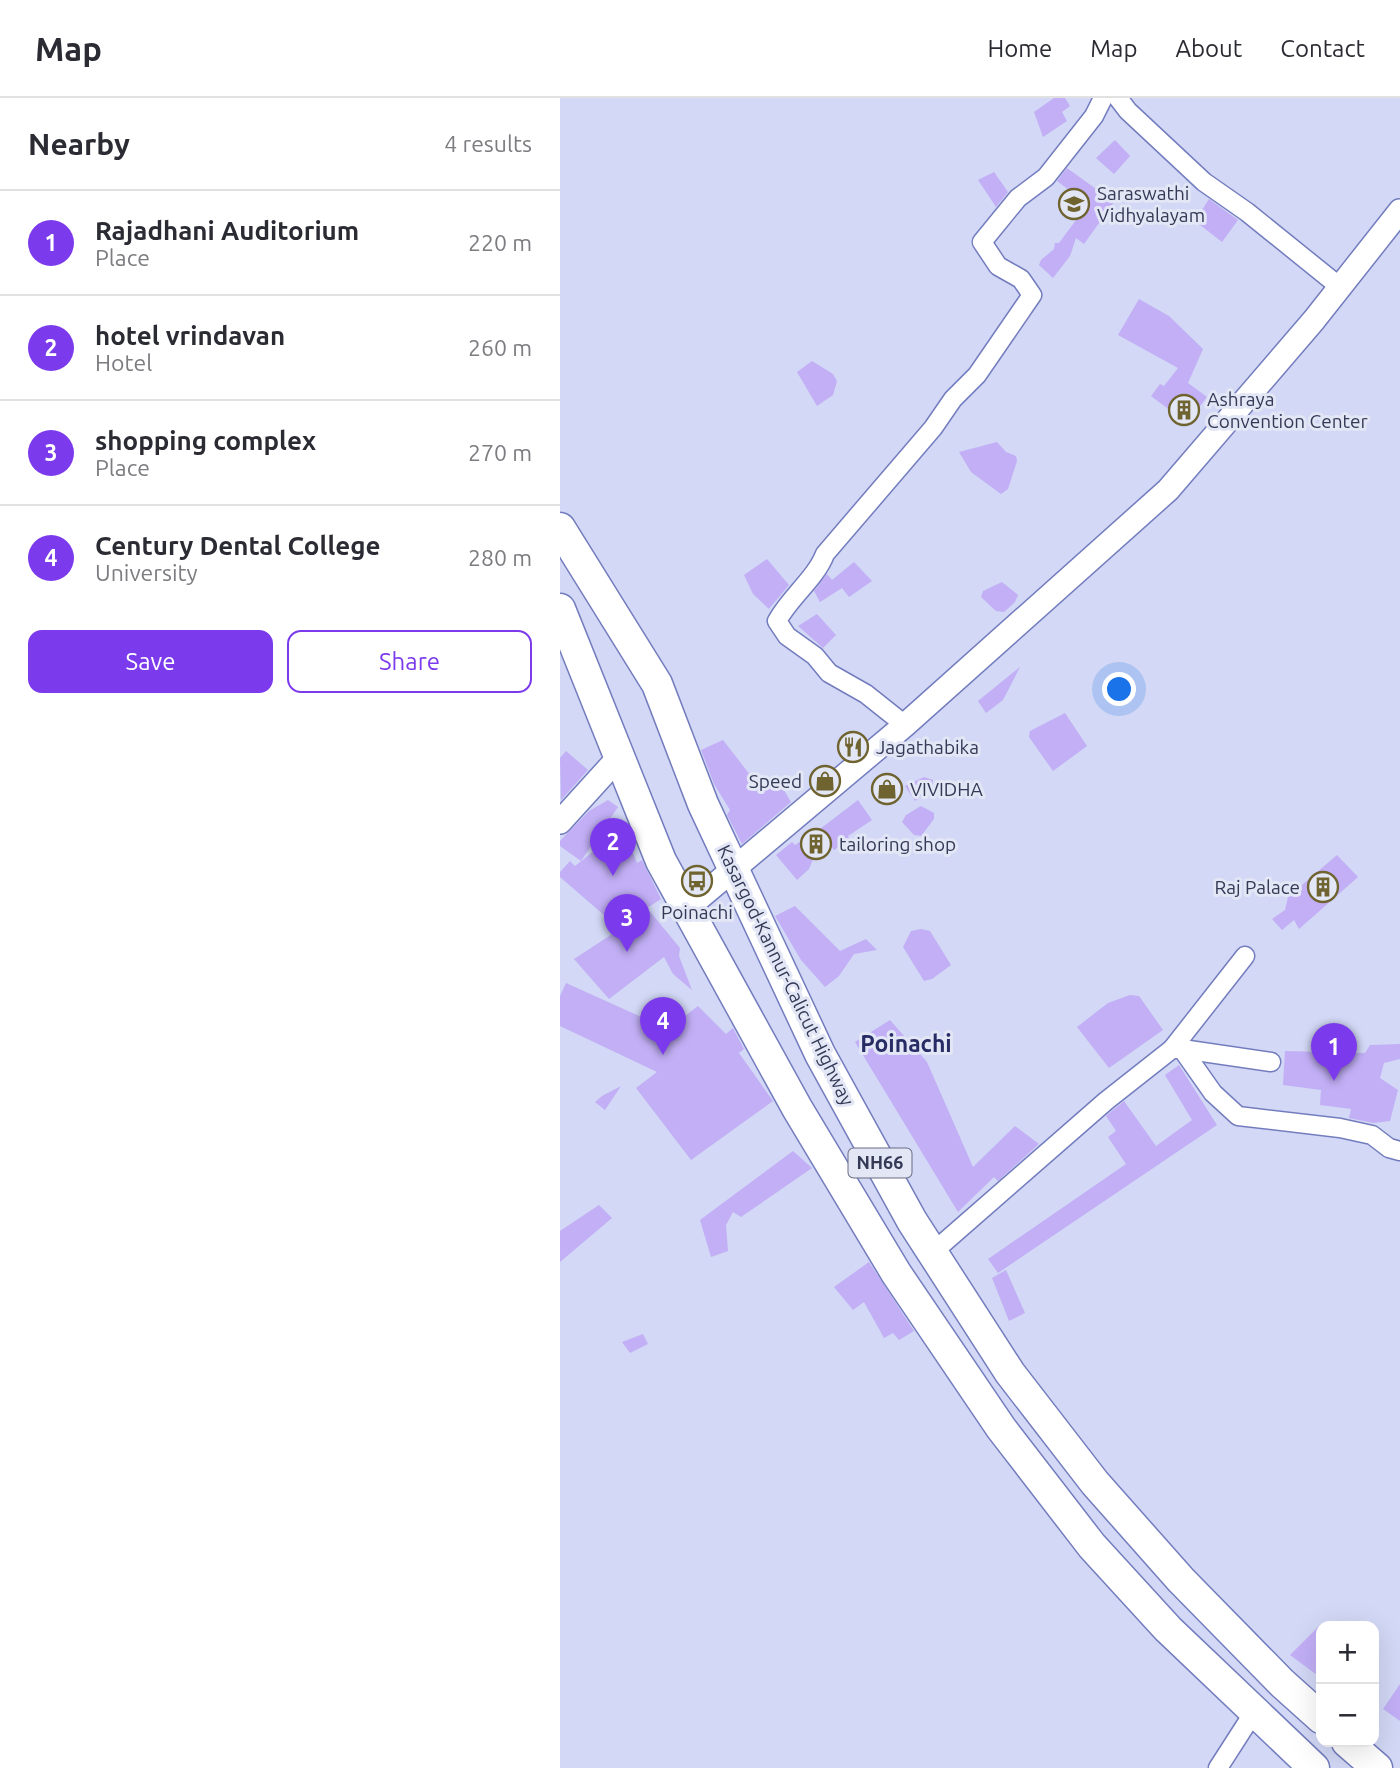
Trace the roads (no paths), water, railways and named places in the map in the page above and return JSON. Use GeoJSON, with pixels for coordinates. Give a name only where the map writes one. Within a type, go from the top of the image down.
{"type":"FeatureCollection","features":[{"type":"Feature","properties":{"kind":"highway","name":"Kasargod-Kannur-Calicut Highway"},"geometry":{"type":"LineString","coordinates":[[560,528],[657,684],[703,804],[820,1054],[932,1252],[1010,1373],[1095,1483],[1181,1580],[1282,1683],[1316,1714]]}},
{"type":"Feature","properties":{"kind":"highway","name":"NH66"},"geometry":{"type":"LineString","coordinates":[[560,609],[661,861],[797,1108],[896,1273],[1000,1428],[1092,1546],[1168,1629],[1314,1768]]}},
{"type":"Feature","properties":{"kind":"highway"},"geometry":{"type":"LineString","coordinates":[[1353,1747],[1377,1768]]}},
{"type":"Feature","properties":{"kind":"main road"},"geometry":{"type":"LineString","coordinates":[[686,909],[905,725],[1168,490],[1340,287],[1400,211]]}},
{"type":"Feature","properties":{"kind":"main road"},"geometry":{"type":"LineString","coordinates":[[560,822],[620,756]]}},
{"type":"Feature","properties":{"kind":"street"},"geometry":{"type":"LineString","coordinates":[[905,725],[866,694],[829,673],[803,645],[787,636],[777,621],[788,601],[822,563],[825,554],[999,347],[1032,295],[1021,279],[998,266],[982,243],[1018,198],[1046,177],[1094,116],[1103,98]]}},
{"type":"Feature","properties":{"kind":"street"},"geometry":{"type":"LineString","coordinates":[[1118,98],[1204,182],[1247,212],[1299,257],[1340,287]]}},
{"type":"Feature","properties":{"kind":"street"},"geometry":{"type":"LineString","coordinates":[[932,1252],[1096,1109],[1177,1049],[1245,957]]}},
{"type":"Feature","properties":{"kind":"street"},"geometry":{"type":"LineString","coordinates":[[1177,1049],[1271,1062]]}},
{"type":"Feature","properties":{"kind":"street"},"geometry":{"type":"LineString","coordinates":[[1177,1049],[1213,1093],[1237,1116],[1372,1135],[1389,1148],[1400,1151]]}},
{"type":"Feature","properties":{"kind":"street"},"geometry":{"type":"LineString","coordinates":[[1218,1768],[1254,1712]]}},
{"type":"Feature","properties":{"kind":"place","name":"Saraswathi Vidhyalayam"},"geometry":{"type":"Point","coordinates":[1074,204]}},
{"type":"Feature","properties":{"kind":"place","name":"Ashraya Convention Center"},"geometry":{"type":"Point","coordinates":[1184,410]}},
{"type":"Feature","properties":{"kind":"place","name":"Jagathabika"},"geometry":{"type":"Point","coordinates":[853,747]}},
{"type":"Feature","properties":{"kind":"place","name":"Speed"},"geometry":{"type":"Point","coordinates":[825,781]}},
{"type":"Feature","properties":{"kind":"place","name":"VIVIDHA"},"geometry":{"type":"Point","coordinates":[887,789]}},
{"type":"Feature","properties":{"kind":"place","name":"tailoring shop"},"geometry":{"type":"Point","coordinates":[816,844]}},
{"type":"Feature","properties":{"kind":"place","name":"hotel vrindavan"},"geometry":{"type":"Point","coordinates":[613,876]}},
{"type":"Feature","properties":{"kind":"place","name":"Poinachi"},"geometry":{"type":"Point","coordinates":[697,881]}},
{"type":"Feature","properties":{"kind":"place","name":"Raj Palace"},"geometry":{"type":"Point","coordinates":[1323,887]}},
{"type":"Feature","properties":{"kind":"place","name":"shopping complex"},"geometry":{"type":"Point","coordinates":[627,952]}},
{"type":"Feature","properties":{"kind":"place","name":"Century Dental College"},"geometry":{"type":"Point","coordinates":[663,1055]}},
{"type":"Feature","properties":{"kind":"place","name":"Rajadhani Auditorium"},"geometry":{"type":"Point","coordinates":[1334,1081]}},
{"type":"Feature","properties":{"kind":"district","name":"Poinachi"},"geometry":{"type":"Point","coordinates":[906,1044]}}]}
